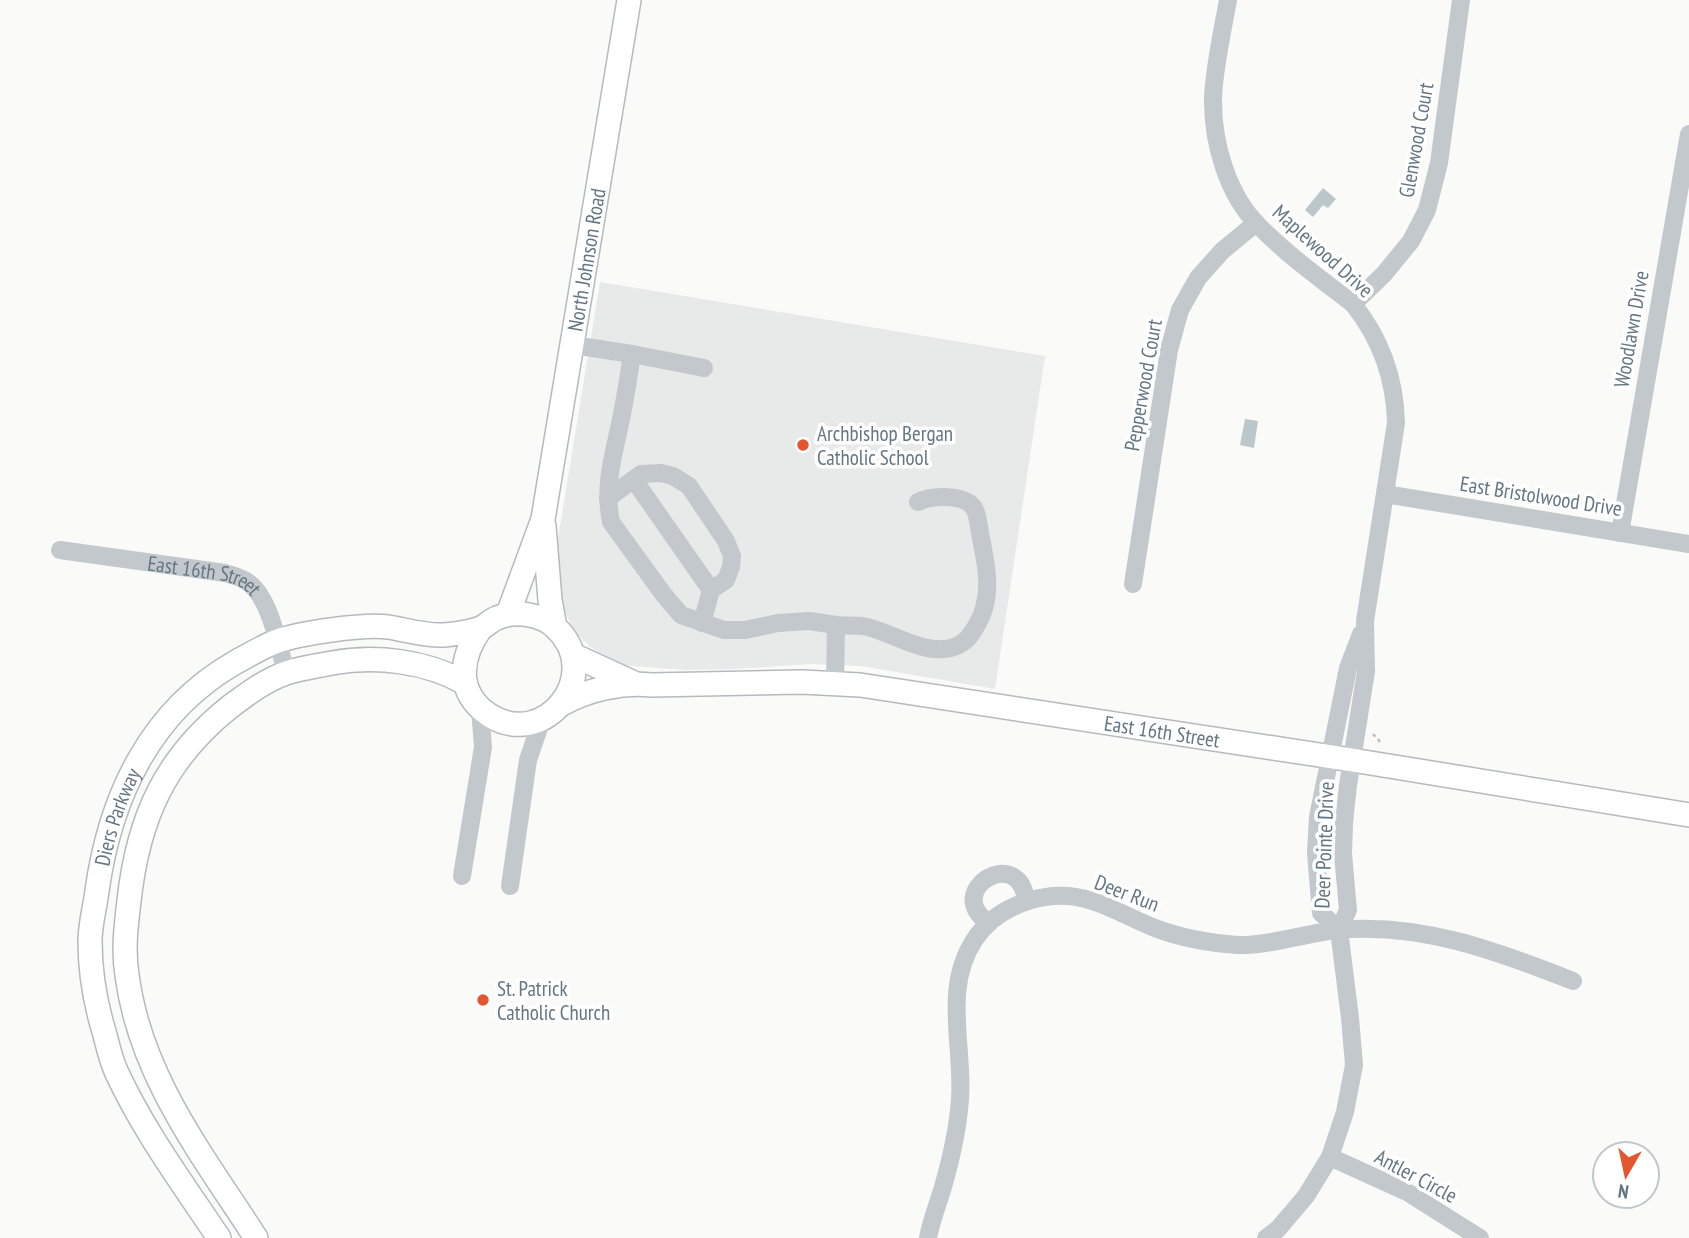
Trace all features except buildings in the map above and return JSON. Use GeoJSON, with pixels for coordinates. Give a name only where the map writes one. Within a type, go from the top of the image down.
{"type":"FeatureCollection","features":[{"type":"Feature","properties":{"kind":"main road","name":"North Johnson Road"},"geometry":{"type":"LineString","coordinates":[[508,614],[543,519],[629,0]]}},
{"type":"Feature","properties":{"kind":"main road","name":"North Johnson Road"},"geometry":{"type":"LineString","coordinates":[[543,519],[555,627]]}},
{"type":"Feature","properties":{"kind":"main road"},"geometry":{"type":"LineString","coordinates":[[508,614],[532,615],[555,627],[565,638],[573,655],[575,670],[573,684],[562,704],[542,719],[526,724],[504,722],[480,708],[465,683],[464,663],[469,645],[481,628],[508,614]]}},
{"type":"Feature","properties":{"kind":"main road","name":"Diers Parkway"},"geometry":{"type":"LineString","coordinates":[[219,1238],[149,1130],[115,1069],[100,1020],[90,940],[102,856],[122,790],[136,762],[178,707],[201,685],[226,668],[277,641],[361,626],[387,627],[421,635],[444,635],[481,628]]}},
{"type":"Feature","properties":{"kind":"main road","name":"East 16th Street"},"geometry":{"type":"LineString","coordinates":[[573,655],[634,683]]}},
{"type":"Feature","properties":{"kind":"main road","name":"Diers Parkway"},"geometry":{"type":"LineString","coordinates":[[256,1238],[166,1096],[150,1063],[133,1011],[126,972],[125,939],[133,863],[146,819],[159,787],[182,753],[206,726],[239,701],[286,673],[354,659],[391,661],[447,673],[465,683]]}},
{"type":"Feature","properties":{"kind":"main road","name":"East 16th Street"},"geometry":{"type":"LineString","coordinates":[[562,704],[579,694],[634,683],[652,685],[802,681],[835,684],[926,695],[1689,815]]}},
{"type":"Feature","properties":{"kind":"street","name":"Maplewood Drive"},"geometry":{"type":"LineString","coordinates":[[1228,0],[1213,98],[1215,136],[1224,166],[1238,197],[1256,223],[1353,304],[1366,320],[1382,349],[1391,379],[1396,423],[1366,621],[1348,667],[1342,759]]}},
{"type":"Feature","properties":{"kind":"street","name":"Glenwood Court"},"geometry":{"type":"LineString","coordinates":[[1353,304],[1384,274],[1411,241],[1427,210],[1439,163],[1461,0]]}},
{"type":"Feature","properties":{"kind":"street","name":"Woodlawn Drive"},"geometry":{"type":"LineString","coordinates":[[1620,533],[1689,134]]}},
{"type":"Feature","properties":{"kind":"street","name":"Pepperwood Court"},"geometry":{"type":"LineString","coordinates":[[1133,584],[1169,350],[1180,310],[1198,278],[1222,251],[1256,223]]}},
{"type":"Feature","properties":{"kind":"street"},"geometry":{"type":"LineString","coordinates":[[573,345],[704,368]]}},
{"type":"Feature","properties":{"kind":"street"},"geometry":{"type":"LineString","coordinates":[[632,354],[610,468],[608,498],[611,522],[681,615],[724,630],[745,630],[778,623],[809,621],[863,626],[937,649],[962,644],[971,635],[985,609],[988,589],[986,562],[974,509],[969,502],[949,497],[927,497],[918,502]]}},
{"type":"Feature","properties":{"kind":"street"},"geometry":{"type":"LineString","coordinates":[[608,498],[641,474],[661,473],[682,480],[689,486],[726,541],[732,556],[726,580],[711,590],[702,623]]}},
{"type":"Feature","properties":{"kind":"street"},"geometry":{"type":"LineString","coordinates":[[634,480],[711,590]]}},
{"type":"Feature","properties":{"kind":"street","name":"East Bristolwood Drive"},"geometry":{"type":"LineString","coordinates":[[1385,494],[1689,544]]}},
{"type":"Feature","properties":{"kind":"street","name":"East 16th Street"},"geometry":{"type":"LineString","coordinates":[[60,550],[225,573],[247,581],[258,592],[286,673]]}},
{"type":"Feature","properties":{"kind":"street"},"geometry":{"type":"LineString","coordinates":[[835,625],[835,684]]}},
{"type":"Feature","properties":{"kind":"street"},"geometry":{"type":"LineString","coordinates":[[462,876],[483,747],[480,708]]}},
{"type":"Feature","properties":{"kind":"street"},"geometry":{"type":"LineString","coordinates":[[510,886],[528,760],[542,719]]}},
{"type":"Feature","properties":{"kind":"street","name":"Deer Pointe Drive"},"geometry":{"type":"LineString","coordinates":[[1339,930],[1321,913],[1316,853],[1323,784],[1342,759]]}},
{"type":"Feature","properties":{"kind":"street","name":"Deer Pointe Drive"},"geometry":{"type":"LineString","coordinates":[[1266,1238],[1278,1229],[1306,1196],[1329,1157],[1345,1112],[1354,1065],[1339,930],[1348,910],[1342,759]]}},
{"type":"Feature","properties":{"kind":"street"},"geometry":{"type":"LineString","coordinates":[[989,923],[982,918],[974,903],[975,894],[983,879],[991,875],[1008,875],[1022,885],[1026,901]]}},
{"type":"Feature","properties":{"kind":"street","name":"Deer Run"},"geometry":{"type":"LineString","coordinates":[[928,1238],[954,1144],[960,1100],[960,1057],[955,1009],[959,973],[974,940],[989,923],[1008,909],[1026,901],[1059,896],[1091,900],[1156,928],[1198,940],[1241,945],[1339,930],[1400,931],[1451,938],[1498,952],[1573,981]]}},
{"type":"Feature","properties":{"kind":"street","name":"Antler Circle"},"geometry":{"type":"LineString","coordinates":[[1329,1157],[1407,1192],[1480,1238]]}},
{"type":"Feature","properties":{"kind":"path"},"geometry":{"type":"LineString","coordinates":[[1373,732],[1385,746]]}},
{"type":"Feature","properties":{"kind":"shaded area"},"geometry":{"type":"Polygon","coordinates":[[[1323,188],[1336,199],[1328,208],[1323,205],[1313,217],[1305,210],[1323,188]]]}},
{"type":"Feature","properties":{"kind":"shaded area","name":"Archbishop Bergan Catholic School"},"geometry":{"type":"Polygon","coordinates":[[[600,282],[1045,356],[995,689],[861,666],[811,664],[685,670],[620,665],[589,646],[573,629],[562,605],[556,551],[600,282]]]}},
{"type":"Feature","properties":{"kind":"shaded area"},"geometry":{"type":"Polygon","coordinates":[[[1245,419],[1258,421],[1254,448],[1240,445],[1245,419]]]}},
{"type":"Feature","properties":{"kind":"place","name":"Archbishop Bergan Catholic School"},"geometry":{"type":"Point","coordinates":[803,445]}},
{"type":"Feature","properties":{"kind":"place","name":"St. Patrick Catholic Church"},"geometry":{"type":"Point","coordinates":[483,1000]}}]}
